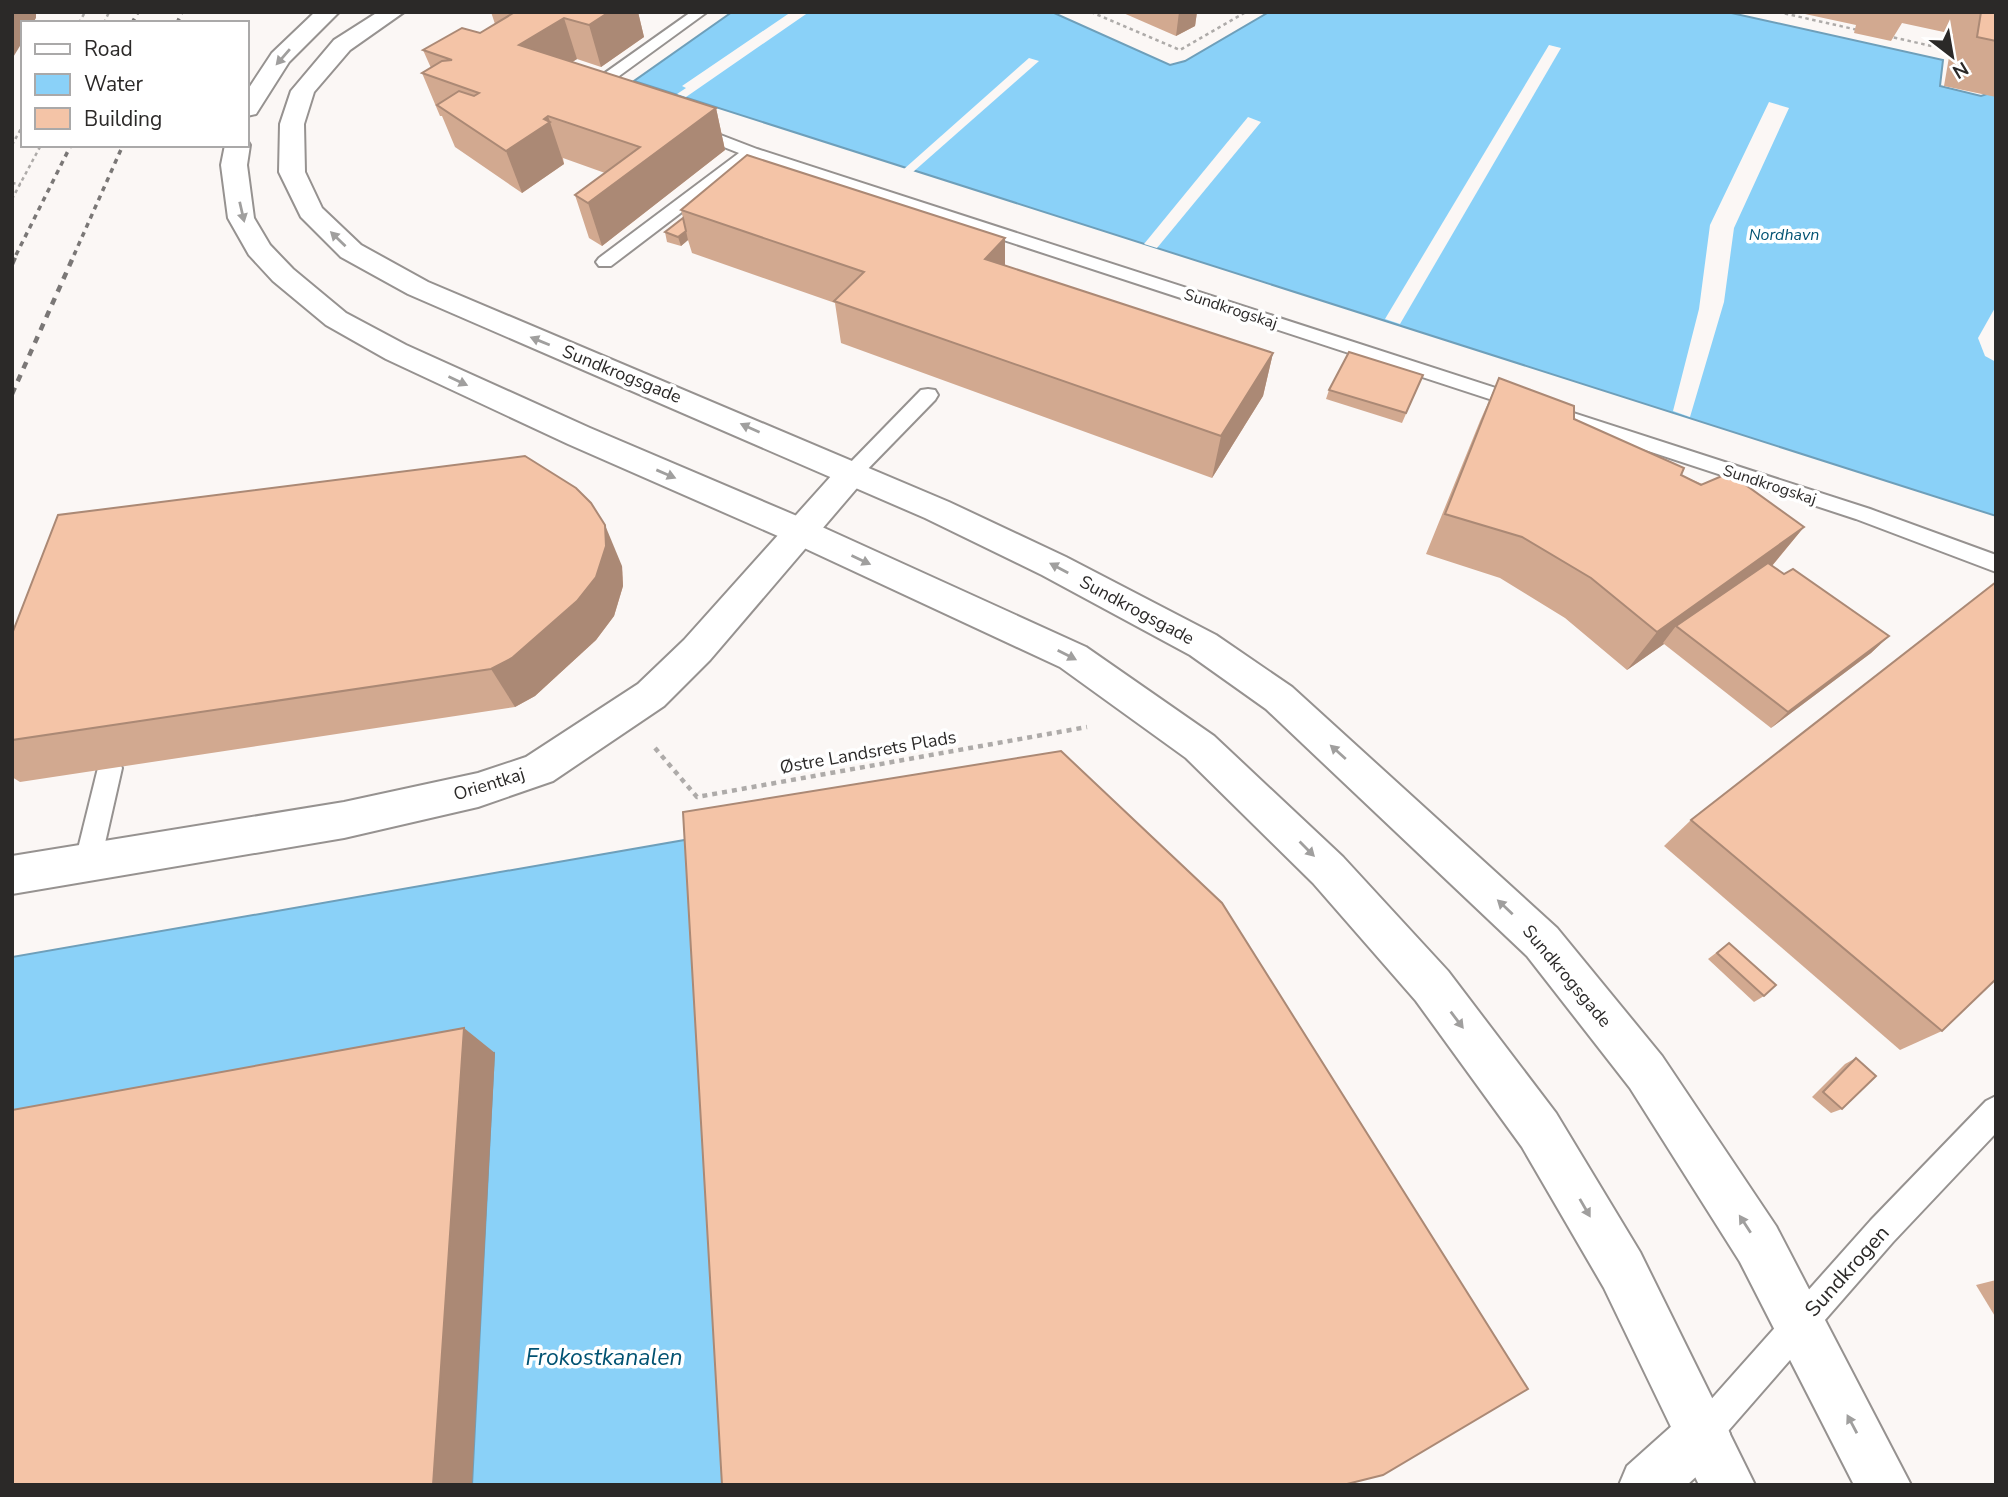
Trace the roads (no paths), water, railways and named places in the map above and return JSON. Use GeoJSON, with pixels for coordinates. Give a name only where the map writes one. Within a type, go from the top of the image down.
{"type":"FeatureCollection","features":[{"type":"Feature","properties":{"kind":"street"},"geometry":{"type":"LineString","coordinates":[[248,107],[280,58],[328,12]]}},
{"type":"Feature","properties":{"kind":"street","name":"Sundkrogsgade"},"geometry":{"type":"LineString","coordinates":[[393,12],[342,45],[303,92],[292,124],[292,172],[310,211],[351,251],[418,288],[852,473],[1054,566],[1203,645],[1279,698],[1542,942],[1646,1072],[1758,1244],[1884,1485]]}},
{"type":"Feature","properties":{"kind":"street"},"geometry":{"type":"LineString","coordinates":[[238,147],[234,165],[241,218],[259,249],[283,275],[336,319],[396,352],[542,419],[799,531],[1073,657],[1200,747],[1328,870],[1432,986],[1539,1130],[1622,1270],[1728,1485]]}},
{"type":"Feature","properties":{"kind":"street","name":"Orientkaj"},"geometry":{"type":"LineString","coordinates":[[12,876],[344,820],[478,790],[539,769],[651,695],[697,650],[852,473]]}},
{"type":"Feature","properties":{"kind":"street"},"geometry":{"type":"LineString","coordinates":[[1646,1485],[1703,1434]]}},
{"type":"Feature","properties":{"kind":"lane"},"geometry":{"type":"LineString","coordinates":[[618,99],[593,88],[700,12]]}},
{"type":"Feature","properties":{"kind":"lane","name":"Sundkrogskaj"},"geometry":{"type":"LineString","coordinates":[[680,124],[751,152],[1863,514],[1996,564]]}},
{"type":"Feature","properties":{"kind":"lane"},"geometry":{"type":"LineString","coordinates":[[604,262],[751,152]]}},
{"type":"Feature","properties":{"kind":"lane"},"geometry":{"type":"LineString","coordinates":[[852,473],[928,395]]}},
{"type":"Feature","properties":{"kind":"lane"},"geometry":{"type":"LineString","coordinates":[[87,864],[110,768]]}},
{"type":"Feature","properties":{"kind":"lane","name":"Sundkrogen"},"geometry":{"type":"LineString","coordinates":[[1703,1434],[1799,1323],[1996,1111]]}},
{"type":"Feature","properties":{"kind":"water","name":"Nordhavn"},"geometry":{"type":"Polygon","coordinates":[[[732,12],[1052,12],[1170,65],[1185,61],[1269,12],[1727,12],[1943,60],[1940,86],[1981,96],[1996,91],[1996,516],[634,81],[732,12]]]}},
{"type":"Feature","properties":{"kind":"water","name":"Frokostkanalen"},"geometry":{"type":"Polygon","coordinates":[[[696,838],[737,1485],[472,1485],[494,1053],[12,1143],[12,957],[696,838]]]}},
{"type":"Feature","properties":{"kind":"railway"},"geometry":{"type":"LineString","coordinates":[[133,21],[138,12]]}},
{"type":"Feature","properties":{"kind":"railway"},"geometry":{"type":"LineString","coordinates":[[178,21],[182,12]]}},
{"type":"Feature","properties":{"kind":"railway"},"geometry":{"type":"LineString","coordinates":[[17,253],[70,147]]}},
{"type":"Feature","properties":{"kind":"railway"},"geometry":{"type":"LineString","coordinates":[[74,255],[122,147]]}},
{"type":"Feature","properties":{"kind":"railway"},"geometry":{"type":"LineString","coordinates":[[12,264],[17,253]]}},
{"type":"Feature","properties":{"kind":"railway"},"geometry":{"type":"LineString","coordinates":[[12,394],[75,253]]}}]}
